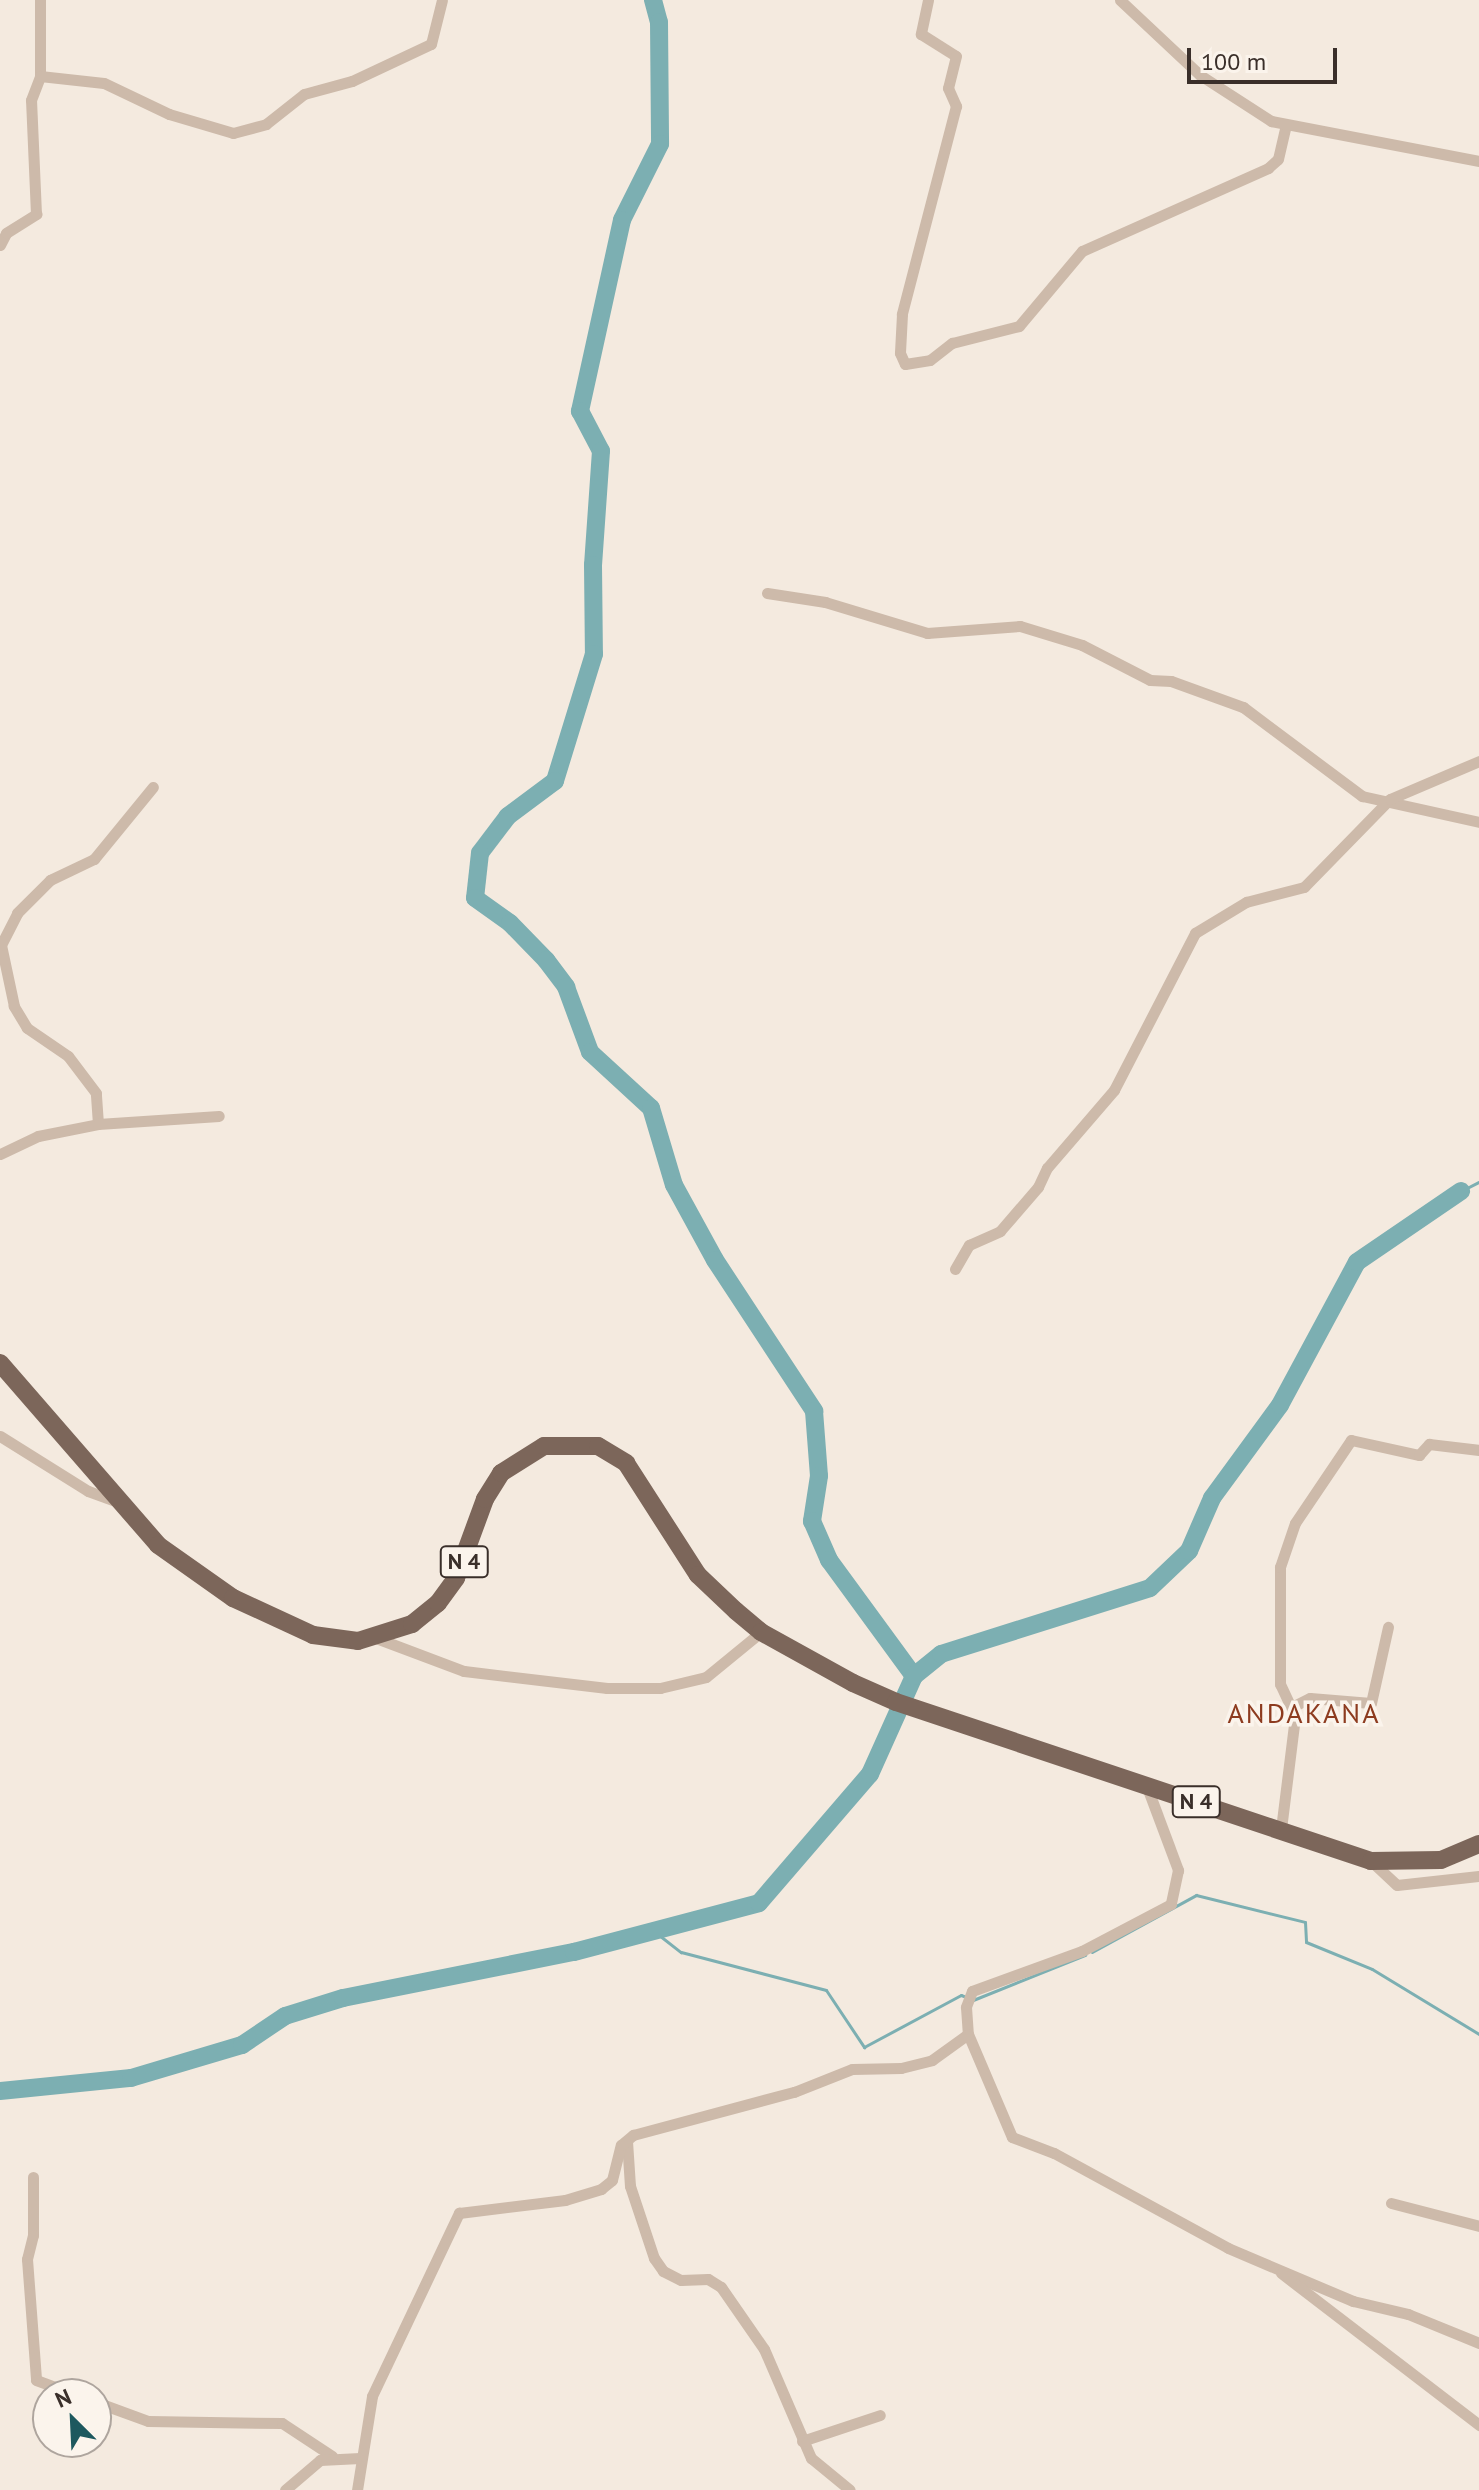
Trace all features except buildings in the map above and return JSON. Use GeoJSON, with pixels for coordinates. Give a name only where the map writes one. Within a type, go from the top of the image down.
{"type":"FeatureCollection","features":[{"type":"Feature","properties":{"kind":"main road","name":"N 4"},"geometry":{"type":"LineString","coordinates":[[0,1363],[116,1501],[158,1545],[233,1598],[330,1640],[376,1638],[412,1624],[449,1589],[501,1473],[529,1451],[562,1443],[598,1446],[626,1463],[698,1575],[761,1632],[896,1702],[1371,1861],[1441,1860],[1479,1844]]}},
{"type":"Feature","properties":{"kind":"street"},"geometry":{"type":"LineString","coordinates":[[0,245],[3,228],[36,214],[31,100],[40,76],[40,0]]}},
{"type":"Feature","properties":{"kind":"street"},"geometry":{"type":"LineString","coordinates":[[40,76],[104,83],[169,114],[233,133],[266,124],[304,94],[352,81],[431,44],[442,0]]}},
{"type":"Feature","properties":{"kind":"street"},"geometry":{"type":"LineString","coordinates":[[928,0],[922,38],[956,56],[948,88],[956,106],[902,314],[900,353],[905,364],[930,360],[952,343],[1019,326],[1082,251],[1119,230],[1268,168],[1278,159],[1286,125]]}},
{"type":"Feature","properties":{"kind":"street"},"geometry":{"type":"LineString","coordinates":[[1120,0],[1200,75],[1271,121],[1479,161]]}},
{"type":"Feature","properties":{"kind":"street"},"geometry":{"type":"LineString","coordinates":[[767,593],[825,602],[927,633],[1020,626],[1082,645],[1150,680],[1171,681],[1243,707],[1362,796],[1390,799],[1479,822]]}},
{"type":"Feature","properties":{"kind":"street"},"geometry":{"type":"LineString","coordinates":[[955,1269],[969,1245],[1000,1231],[1038,1187],[1047,1168],[1114,1090],[1195,933],[1246,902],[1304,887],[1390,799],[1479,761]]}},
{"type":"Feature","properties":{"kind":"street"},"geometry":{"type":"LineString","coordinates":[[98,1124],[96,1093],[68,1056],[27,1028],[14,1006],[1,945],[17,913],[50,880],[94,859],[153,787]]}},
{"type":"Feature","properties":{"kind":"street"},"geometry":{"type":"LineString","coordinates":[[0,1154],[38,1136],[98,1124],[219,1116]]}},
{"type":"Feature","properties":{"kind":"street"},"geometry":{"type":"LineString","coordinates":[[0,1436],[88,1491],[116,1501]]}},
{"type":"Feature","properties":{"kind":"street"},"geometry":{"type":"LineString","coordinates":[[1281,1829],[1292,1707],[1280,1684],[1280,1567],[1295,1523],[1351,1440],[1419,1455],[1429,1444],[1479,1450]]}},
{"type":"Feature","properties":{"kind":"street"},"geometry":{"type":"LineString","coordinates":[[1292,1707],[1310,1698],[1371,1703],[1388,1627]]}},
{"type":"Feature","properties":{"kind":"street"},"geometry":{"type":"LineString","coordinates":[[376,1638],[464,1671],[607,1688],[660,1688],[706,1677],[761,1632]]}},
{"type":"Feature","properties":{"kind":"street"},"geometry":{"type":"LineString","coordinates":[[1147,1787],[1178,1870],[1171,1904],[1082,1951],[972,1991],[966,2007],[968,2034],[1012,2137],[1054,2153],[1228,2248],[1353,2301],[1408,2314],[1479,2343]]}},
{"type":"Feature","properties":{"kind":"street"},"geometry":{"type":"LineString","coordinates":[[1371,1861],[1397,1885],[1479,1876]]}},
{"type":"Feature","properties":{"kind":"street"},"geometry":{"type":"LineString","coordinates":[[357,2490],[372,2396],[397,2352],[451,2222],[459,2213],[565,2200],[601,2189],[612,2180],[614,2160],[627,2141],[642,2132],[794,2092],[852,2069],[901,2068],[932,2060],[968,2034]]}},
{"type":"Feature","properties":{"kind":"street"},"geometry":{"type":"LineString","coordinates":[[627,2141],[630,2186],[654,2258],[663,2271],[681,2280],[708,2279],[721,2287],[764,2349],[802,2441],[819,2468],[850,2490]]}},
{"type":"Feature","properties":{"kind":"street"},"geometry":{"type":"LineString","coordinates":[[33,2177],[33,2235],[27,2259],[36,2378]]}},
{"type":"Feature","properties":{"kind":"street"},"geometry":{"type":"LineString","coordinates":[[1391,2203],[1479,2226]]}},
{"type":"Feature","properties":{"kind":"street"},"geometry":{"type":"LineString","coordinates":[[1268,2263],[1479,2425]]}},
{"type":"Feature","properties":{"kind":"street"},"geometry":{"type":"LineString","coordinates":[[112,2408],[148,2421],[282,2423],[332,2456],[360,2458]]}},
{"type":"Feature","properties":{"kind":"street"},"geometry":{"type":"LineString","coordinates":[[802,2441],[880,2415]]}},
{"type":"Feature","properties":{"kind":"street"},"geometry":{"type":"LineString","coordinates":[[285,2490],[311,2466],[332,2456]]}},
{"type":"Feature","properties":{"kind":"waterway"},"geometry":{"type":"LineString","coordinates":[[653,0],[659,22],[660,144],[622,220],[580,411],[601,451],[593,565],[594,654],[555,781],[508,816],[480,853],[475,898],[510,923],[546,960],[566,987],[590,1052],[651,1108],[674,1185],[715,1260],[814,1411],[819,1476],[812,1521],[829,1560],[914,1676]]}},
{"type":"Feature","properties":{"kind":"waterway"},"geometry":{"type":"LineString","coordinates":[[1461,1191],[1479,1182]]}},
{"type":"Feature","properties":{"kind":"waterway"},"geometry":{"type":"LineString","coordinates":[[0,2091],[131,2078],[242,2045],[285,2016],[343,1998],[574,1952],[759,1903],[870,1774],[914,1676],[941,1654],[1150,1588],[1189,1551],[1212,1498],[1280,1405],[1357,1262],[1461,1191]]}},
{"type":"Feature","properties":{"kind":"waterway"},"geometry":{"type":"LineString","coordinates":[[1092,1952],[1196,1895],[1305,1922],[1306,1942],[1372,1969],[1479,2034]]}},
{"type":"Feature","properties":{"kind":"waterway"},"geometry":{"type":"LineString","coordinates":[[655,1932],[681,1952],[826,1990],[864,2047],[961,1995],[966,1997]]}},
{"type":"Feature","properties":{"kind":"waterway"},"geometry":{"type":"LineString","coordinates":[[973,2000],[1085,1955]]}},
{"type":"Feature","properties":{"kind":"district","name":"ANDAKANA"},"geometry":{"type":"Point","coordinates":[1304,1713]}}]}
